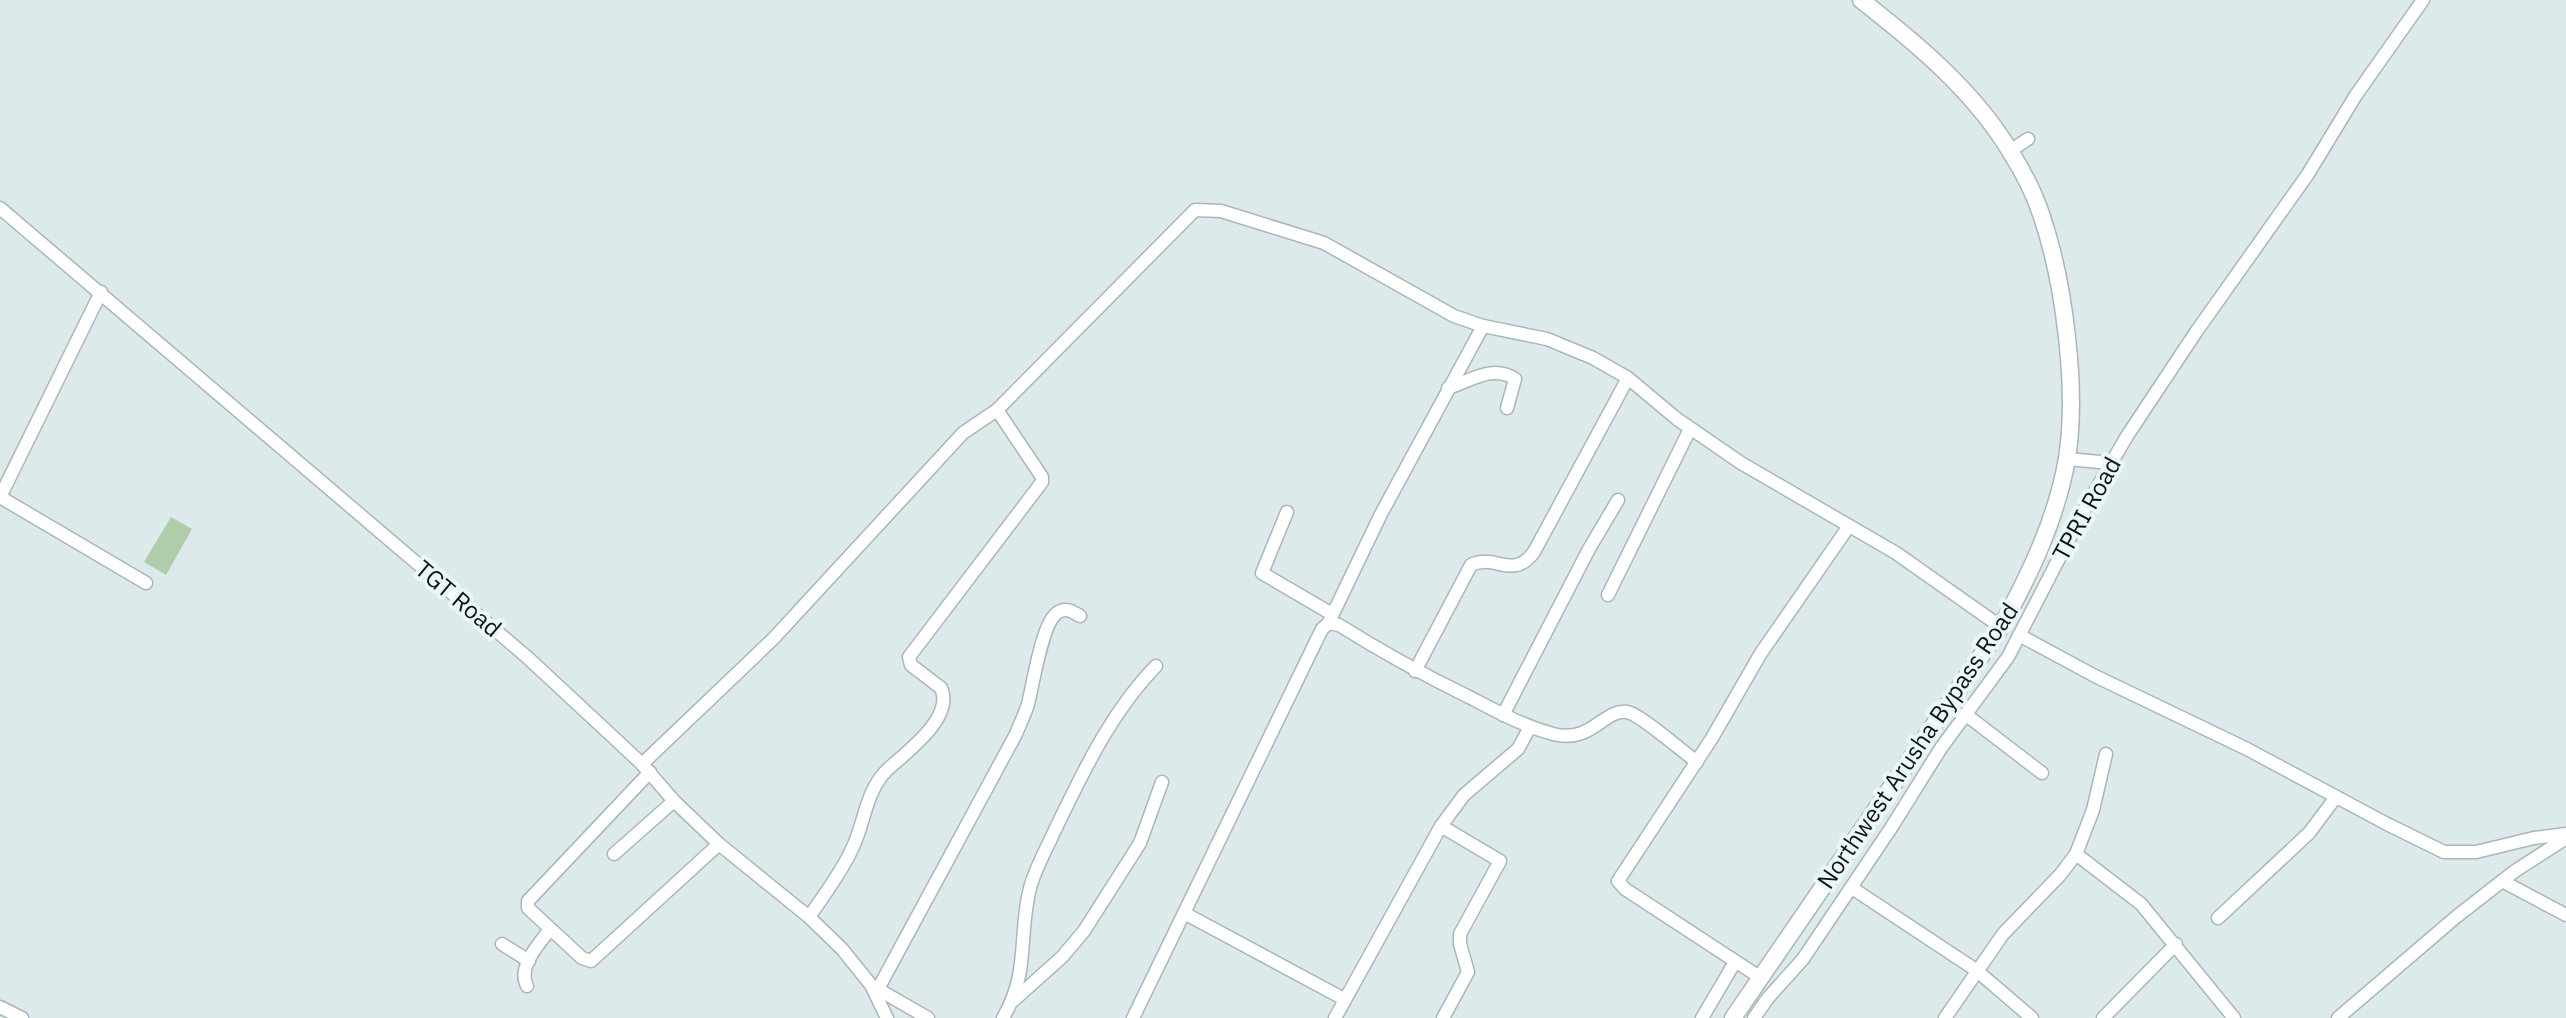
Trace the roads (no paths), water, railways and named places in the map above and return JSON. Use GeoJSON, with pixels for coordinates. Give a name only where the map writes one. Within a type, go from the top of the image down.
{"type":"FeatureCollection","features":[{"type":"Feature","properties":{"kind":"main road","name":"Northwest Arusha Bypass Road"},"geometry":{"type":"LineString","coordinates":[[1733,1018],[2001,627],[2030,574],[2053,515],[2067,459],[2071,413],[2058,278],[2042,215],[2010,151],[1965,93],[1912,40],[1861,0]]}},
{"type":"Feature","properties":{"kind":"street","name":"TPRI Road"},"geometry":{"type":"LineString","coordinates":[[1754,1018],[1803,959],[1965,714],[2008,657],[2111,463],[2196,332],[2308,174],[2356,95],[2423,0]]}},
{"type":"Feature","properties":{"kind":"street"},"geometry":{"type":"LineString","coordinates":[[2010,151],[2028,139]]}},
{"type":"Feature","properties":{"kind":"street","name":"TGT Road"},"geometry":{"type":"LineString","coordinates":[[0,208],[527,657],[646,768],[674,801],[719,844],[809,917],[842,949],[875,987],[887,1018]]}},
{"type":"Feature","properties":{"kind":"street"},"geometry":{"type":"LineString","coordinates":[[719,844],[592,961],[582,958],[528,908],[527,902],[646,768],[773,639],[963,433],[997,410],[1195,210],[1221,211],[1324,243],[1454,316],[1569,347],[1628,378],[1690,429],[1778,486],[1925,572],[2001,627]]}},
{"type":"Feature","properties":{"kind":"street"},"geometry":{"type":"LineString","coordinates":[[101,292],[0,497],[146,583]]}},
{"type":"Feature","properties":{"kind":"street"},"geometry":{"type":"LineString","coordinates":[[1133,1018],[1322,629],[1331,618],[1381,514],[1483,326]]}},
{"type":"Feature","properties":{"kind":"street"},"geometry":{"type":"LineString","coordinates":[[1448,388],[1486,372],[1509,375],[1515,380],[1507,408]]}},
{"type":"Feature","properties":{"kind":"street"},"geometry":{"type":"LineString","coordinates":[[1415,671],[1471,565],[1488,562],[1519,566],[1534,552],[1628,378]]}},
{"type":"Feature","properties":{"kind":"street"},"geometry":{"type":"LineString","coordinates":[[809,917],[854,846],[876,783],[921,741],[943,701],[941,688],[911,665],[909,657],[1042,482],[1042,477],[997,410]]}},
{"type":"Feature","properties":{"kind":"street"},"geometry":{"type":"LineString","coordinates":[[1608,595],[1690,429]]}},
{"type":"Feature","properties":{"kind":"street"},"geometry":{"type":"LineString","coordinates":[[2067,459],[2111,463]]}},
{"type":"Feature","properties":{"kind":"street"},"geometry":{"type":"LineString","coordinates":[[1503,715],[1589,549],[1618,500]]}},
{"type":"Feature","properties":{"kind":"street"},"geometry":{"type":"LineString","coordinates":[[1287,512],[1262,573],[1339,625],[1415,671],[1530,727],[1572,737],[1624,712],[1641,719],[1697,762]]}},
{"type":"Feature","properties":{"kind":"street"},"geometry":{"type":"LineString","coordinates":[[1761,978],[1625,889],[1618,881],[1697,762],[1761,653],[1849,526]]}},
{"type":"Feature","properties":{"kind":"street"},"geometry":{"type":"LineString","coordinates":[[928,1018],[875,987],[1016,734],[1029,701],[1052,618],[1064,610],[1071,610],[1080,616]]}},
{"type":"Feature","properties":{"kind":"street"},"geometry":{"type":"LineString","coordinates":[[2019,635],[2444,852],[2476,852],[2534,838],[2566,836]]}},
{"type":"Feature","properties":{"kind":"street"},"geometry":{"type":"LineString","coordinates":[[1003,1018],[1012,1002],[1023,961],[1030,888],[1042,858],[1068,803],[1116,717],[1156,666]]}},
{"type":"Feature","properties":{"kind":"street"},"geometry":{"type":"LineString","coordinates":[[1965,714],[2042,773]]}},
{"type":"Feature","properties":{"kind":"street"},"geometry":{"type":"LineString","coordinates":[[1335,1018],[1441,826],[1464,795],[1518,749],[1530,727]]}},
{"type":"Feature","properties":{"kind":"street"},"geometry":{"type":"LineString","coordinates":[[1945,1018],[2003,934],[2076,854],[2093,810],[2106,754]]}},
{"type":"Feature","properties":{"kind":"street"},"geometry":{"type":"LineString","coordinates":[[1012,1002],[1062,957],[1084,931],[1140,843],[1162,782]]}},
{"type":"Feature","properties":{"kind":"street"},"geometry":{"type":"LineString","coordinates":[[2218,918],[2309,833],[2336,797]]}},
{"type":"Feature","properties":{"kind":"street"},"geometry":{"type":"LineString","coordinates":[[614,854],[674,801]]}},
{"type":"Feature","properties":{"kind":"street"},"geometry":{"type":"LineString","coordinates":[[1441,826],[1500,861],[1460,934],[1468,972],[1443,1018]]}},
{"type":"Feature","properties":{"kind":"street"},"geometry":{"type":"LineString","coordinates":[[2338,1018],[2456,917],[2566,836]]}},
{"type":"Feature","properties":{"kind":"street"},"geometry":{"type":"LineString","coordinates":[[2076,854],[2141,904],[2234,1018]]}},
{"type":"Feature","properties":{"kind":"street"},"geometry":{"type":"LineString","coordinates":[[2502,881],[2566,915]]}},
{"type":"Feature","properties":{"kind":"street"},"geometry":{"type":"LineString","coordinates":[[1852,888],[1976,970],[2032,1018]]}},
{"type":"Feature","properties":{"kind":"street"},"geometry":{"type":"LineString","coordinates":[[1184,913],[1344,999]]}},
{"type":"Feature","properties":{"kind":"street"},"geometry":{"type":"LineString","coordinates":[[527,986],[523,973],[550,929]]}},
{"type":"Feature","properties":{"kind":"street"},"geometry":{"type":"LineString","coordinates":[[502,944],[529,961]]}},
{"type":"Feature","properties":{"kind":"street"},"geometry":{"type":"LineString","coordinates":[[2103,1018],[2176,944]]}},
{"type":"Feature","properties":{"kind":"street"},"geometry":{"type":"LineString","coordinates":[[1702,1018],[1735,962]]}},
{"type":"Feature","properties":{"kind":"street"},"geometry":{"type":"LineString","coordinates":[[0,1007],[22,1018]]}}]}
